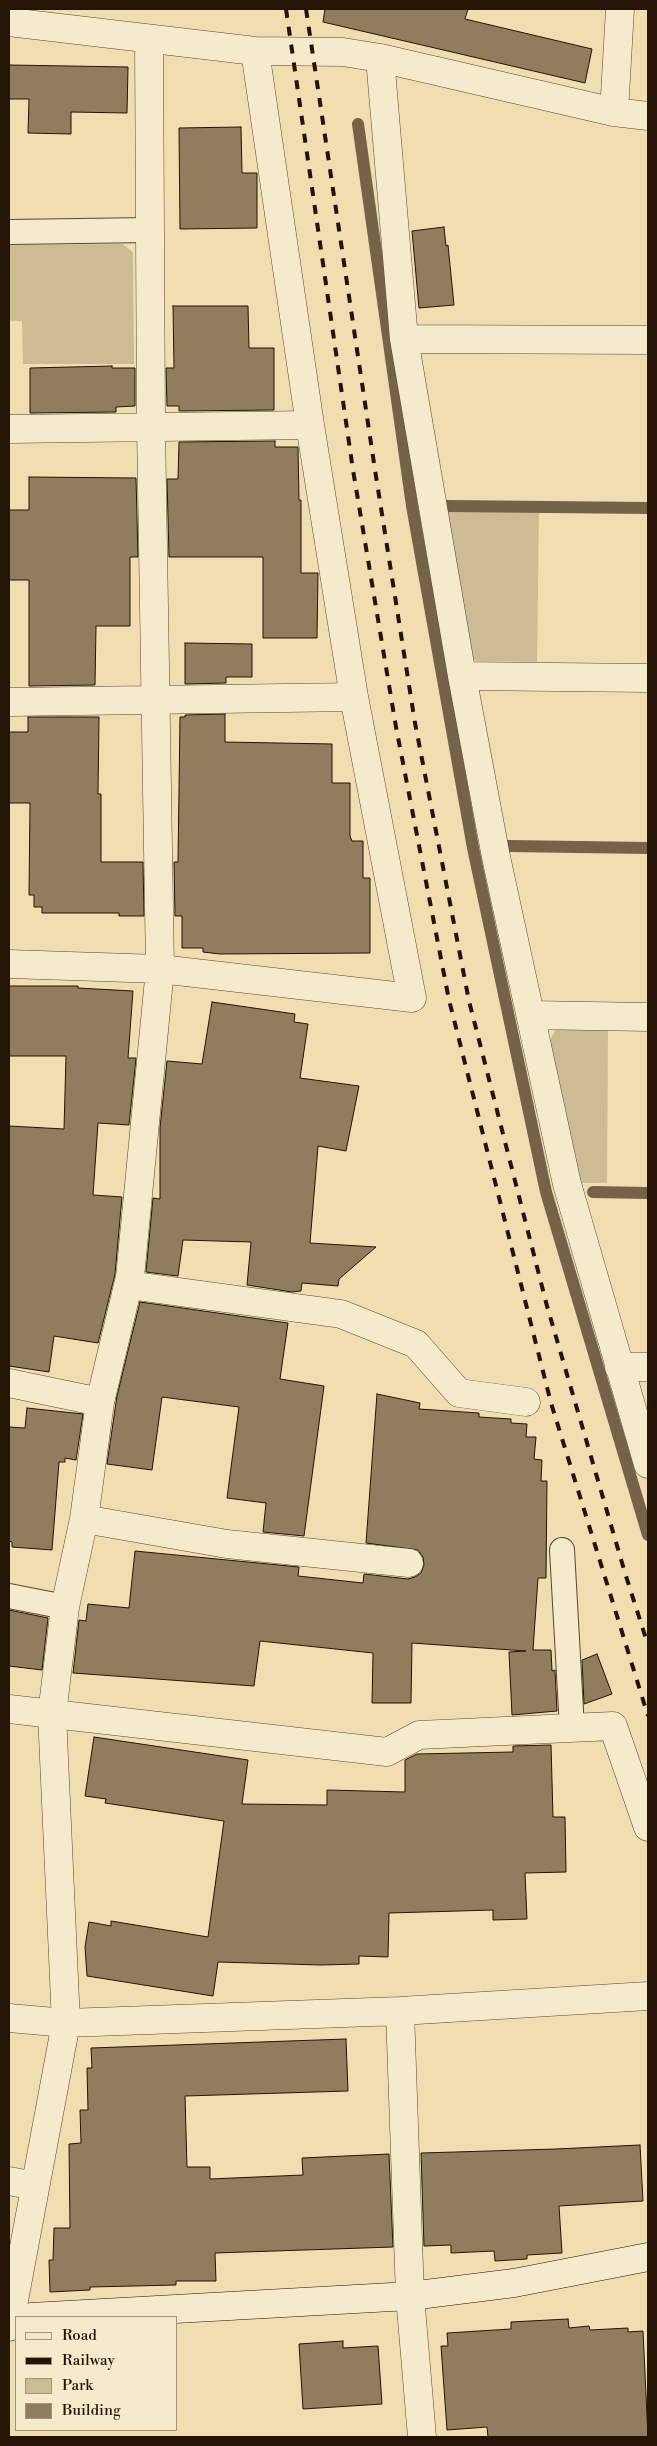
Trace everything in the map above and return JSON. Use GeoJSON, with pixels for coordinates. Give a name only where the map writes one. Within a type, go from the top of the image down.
{"type":"FeatureCollection","features":[{"type":"Feature","properties":{"kind":"street"},"geometry":{"type":"LineString","coordinates":[[614,112],[620,9]]}},
{"type":"Feature","properties":{"kind":"street"},"geometry":{"type":"LineString","coordinates":[[9,22],[68,19],[149,39],[255,51],[343,52],[380,58],[614,112],[648,116]]}},
{"type":"Feature","properties":{"kind":"street"},"geometry":{"type":"LineString","coordinates":[[16,2316],[35,2186],[66,2023],[52,1714],[65,1606],[84,1519],[100,1402],[128,1285],[160,969],[155,700],[149,39]]}},
{"type":"Feature","properties":{"kind":"street"},"geometry":{"type":"LineString","coordinates":[[9,964],[160,969],[412,998],[354,697],[310,425],[255,51]]}},
{"type":"Feature","properties":{"kind":"street"},"geometry":{"type":"LineString","coordinates":[[380,58],[404,339],[462,676],[496,857],[568,1184],[648,1464]]}},
{"type":"Feature","properties":{"kind":"street"},"geometry":{"type":"LineString","coordinates":[[404,339],[648,340]]}},
{"type":"Feature","properties":{"kind":"street"},"geometry":{"type":"LineString","coordinates":[[9,429],[310,425]]}},
{"type":"Feature","properties":{"kind":"street"},"geometry":{"type":"LineString","coordinates":[[462,676],[648,678]]}},
{"type":"Feature","properties":{"kind":"street"},"geometry":{"type":"LineString","coordinates":[[9,702],[354,697]]}},
{"type":"Feature","properties":{"kind":"street"},"geometry":{"type":"LineString","coordinates":[[530,1015],[648,1017]]}},
{"type":"Feature","properties":{"kind":"street"},"geometry":{"type":"LineString","coordinates":[[128,1285],[341,1314],[416,1344],[460,1393],[526,1402]]}},
{"type":"Feature","properties":{"kind":"street"},"geometry":{"type":"LineString","coordinates":[[619,1367],[648,1367]]}},
{"type":"Feature","properties":{"kind":"street"},"geometry":{"type":"LineString","coordinates":[[9,1383],[100,1402]]}},
{"type":"Feature","properties":{"kind":"street"},"geometry":{"type":"LineString","coordinates":[[84,1519],[228,1544],[409,1563]]}},
{"type":"Feature","properties":{"kind":"street"},"geometry":{"type":"LineString","coordinates":[[9,1709],[387,1752],[419,1736],[613,1726],[648,1827]]}},
{"type":"Feature","properties":{"kind":"street"},"geometry":{"type":"LineString","coordinates":[[9,2018],[66,2023],[400,2011],[648,1996]]}},
{"type":"Feature","properties":{"kind":"street"},"geometry":{"type":"LineString","coordinates":[[400,2011],[410,2296],[422,2437]]}},
{"type":"Feature","properties":{"kind":"street"},"geometry":{"type":"LineString","coordinates":[[9,2181],[35,2186]]}},
{"type":"Feature","properties":{"kind":"street"},"geometry":{"type":"LineString","coordinates":[[81,2316],[410,2296],[514,2284],[648,2257]]}},
{"type":"Feature","properties":{"kind":"lane"},"geometry":{"type":"LineString","coordinates":[[9,232],[150,230]]}},
{"type":"Feature","properties":{"kind":"lane"},"geometry":{"type":"LineString","coordinates":[[562,1550],[572,1728]]}},
{"type":"Feature","properties":{"kind":"lane"},"geometry":{"type":"LineString","coordinates":[[9,1596],[65,1606]]}},
{"type":"Feature","properties":{"kind":"green space"},"geometry":{"type":"Polygon","coordinates":[[[122,244],[133,252],[134,364],[23,364],[22,321],[9,321],[9,245],[122,244]]]}},
{"type":"Feature","properties":{"kind":"green space"},"geometry":{"type":"Polygon","coordinates":[[[445,511],[539,512],[537,662],[476,661],[465,650],[445,511]]]}},
{"type":"Feature","properties":{"kind":"green space"},"geometry":{"type":"Polygon","coordinates":[[[556,1029],[608,1030],[607,1183],[580,1183],[547,1045],[556,1029]]]}},
{"type":"Feature","properties":{"kind":"building"},"geometry":{"type":"Polygon","coordinates":[[[325,9],[468,9],[465,19],[592,49],[585,83],[323,22],[325,9]]]}},
{"type":"Feature","properties":{"kind":"building"},"geometry":{"type":"Polygon","coordinates":[[[9,65],[128,67],[127,113],[71,112],[71,134],[28,133],[29,99],[9,99],[9,65]]]}},
{"type":"Feature","properties":{"kind":"building"},"geometry":{"type":"Polygon","coordinates":[[[241,127],[242,173],[257,173],[257,228],[180,229],[179,128],[241,127]]]}},
{"type":"Feature","properties":{"kind":"building"},"geometry":{"type":"Polygon","coordinates":[[[444,227],[446,246],[448,245],[454,305],[419,308],[412,231],[444,227]]]}},
{"type":"Feature","properties":{"kind":"building"},"geometry":{"type":"Polygon","coordinates":[[[173,306],[248,306],[249,348],[274,348],[274,410],[179,411],[179,406],[167,406],[166,368],[174,368],[173,306]]]}},
{"type":"Feature","properties":{"kind":"building"},"geometry":{"type":"Polygon","coordinates":[[[112,366],[112,368],[135,368],[135,406],[116,407],[116,412],[30,413],[30,368],[112,366]]]}},
{"type":"Feature","properties":{"kind":"building"},"geometry":{"type":"Polygon","coordinates":[[[275,441],[275,447],[298,447],[299,500],[301,500],[301,573],[318,573],[317,638],[263,638],[263,557],[169,557],[167,479],[178,479],[179,442],[275,441]]]}},
{"type":"Feature","properties":{"kind":"building"},"geometry":{"type":"Polygon","coordinates":[[[29,477],[136,478],[138,557],[130,557],[130,626],[96,626],[95,685],[29,686],[29,580],[9,580],[9,510],[29,510],[29,477]]]}},
{"type":"Feature","properties":{"kind":"building"},"geometry":{"type":"Polygon","coordinates":[[[185,643],[252,644],[252,677],[226,677],[226,683],[185,684],[185,643]]]}},
{"type":"Feature","properties":{"kind":"building"},"geometry":{"type":"Polygon","coordinates":[[[225,714],[225,742],[332,744],[332,783],[350,783],[350,836],[352,841],[363,841],[363,878],[370,878],[370,953],[220,954],[203,952],[203,948],[182,948],[182,916],[175,916],[174,862],[178,862],[180,717],[185,717],[185,715],[225,714]]]}},
{"type":"Feature","properties":{"kind":"building"},"geometry":{"type":"Polygon","coordinates":[[[28,717],[99,717],[98,794],[101,794],[101,862],[143,862],[144,916],[119,916],[119,913],[42,913],[42,907],[34,907],[34,895],[29,895],[30,803],[9,803],[9,732],[28,732],[28,717]]]}},
{"type":"Feature","properties":{"kind":"building"},"geometry":{"type":"Polygon","coordinates":[[[9,986],[78,986],[78,988],[133,991],[128,1058],[136,1058],[129,1125],[98,1123],[93,1195],[122,1197],[115,1274],[98,1343],[54,1336],[49,1372],[9,1366],[9,1126],[64,1129],[66,1056],[9,1056],[9,986]]]}},
{"type":"Feature","properties":{"kind":"building"},"geometry":{"type":"Polygon","coordinates":[[[212,1002],[295,1014],[294,1022],[308,1024],[300,1078],[359,1086],[346,1151],[318,1146],[310,1243],[376,1247],[339,1279],[338,1286],[302,1283],[301,1291],[292,1292],[247,1285],[251,1242],[183,1240],[178,1276],[146,1272],[153,1198],[160,1199],[160,1128],[167,1061],[202,1064],[212,1002]]]}},
{"type":"Feature","properties":{"kind":"building"},"geometry":{"type":"Polygon","coordinates":[[[140,1302],[288,1323],[280,1379],[324,1386],[304,1536],[263,1532],[266,1503],[227,1498],[239,1407],[162,1397],[152,1470],[107,1464],[117,1396],[140,1302]]]}},
{"type":"Feature","properties":{"kind":"building"},"geometry":{"type":"Polygon","coordinates":[[[377,1394],[420,1403],[419,1409],[479,1413],[479,1417],[511,1419],[511,1423],[527,1424],[526,1437],[536,1437],[534,1459],[542,1460],[541,1481],[547,1481],[546,1578],[538,1578],[533,1650],[551,1650],[552,1671],[555,1670],[557,1711],[512,1715],[509,1652],[526,1651],[412,1643],[411,1703],[372,1703],[373,1653],[260,1641],[254,1686],[73,1673],[79,1620],[86,1621],[88,1604],[129,1608],[135,1551],[299,1567],[298,1576],[363,1583],[364,1574],[408,1579],[421,1573],[424,1565],[423,1557],[418,1550],[366,1543],[377,1394]]]}},
{"type":"Feature","properties":{"kind":"building"},"geometry":{"type":"Polygon","coordinates":[[[27,1408],[83,1414],[76,1460],[65,1458],[65,1462],[59,1462],[52,1550],[12,1547],[12,1542],[9,1541],[9,1427],[25,1428],[27,1408]]]}},
{"type":"Feature","properties":{"kind":"building"},"geometry":{"type":"Polygon","coordinates":[[[9,1610],[48,1618],[42,1670],[9,1666],[9,1610]]]}},
{"type":"Feature","properties":{"kind":"building"},"geometry":{"type":"Polygon","coordinates":[[[597,1654],[612,1694],[584,1704],[582,1660],[597,1654]]]}},
{"type":"Feature","properties":{"kind":"building"},"geometry":{"type":"Polygon","coordinates":[[[94,1737],[248,1760],[242,1804],[327,1805],[327,1790],[405,1792],[405,1760],[417,1754],[513,1752],[513,1746],[551,1745],[553,1817],[565,1817],[566,1872],[525,1873],[527,1919],[493,1920],[493,1910],[389,1913],[388,1957],[359,1956],[359,1964],[321,1965],[218,1962],[213,1996],[87,1976],[85,1947],[89,1922],[111,1926],[111,1921],[208,1937],[224,1821],[105,1803],[106,1799],[85,1796],[94,1737]]]}},
{"type":"Feature","properties":{"kind":"building"},"geometry":{"type":"Polygon","coordinates":[[[346,2039],[348,2091],[185,2096],[187,2167],[210,2167],[210,2179],[303,2175],[302,2158],[389,2154],[393,2247],[215,2253],[216,2281],[176,2281],[176,2285],[90,2287],[90,2290],[50,2292],[49,2260],[53,2260],[54,2228],[70,2228],[69,2144],[81,2143],[80,2110],[88,2110],[87,2068],[92,2068],[91,2048],[346,2039]]]}},
{"type":"Feature","properties":{"kind":"building"},"geometry":{"type":"Polygon","coordinates":[[[640,2145],[643,2201],[559,2206],[562,2253],[527,2255],[527,2259],[495,2261],[494,2251],[451,2253],[451,2245],[424,2246],[421,2153],[640,2145]]]}},
{"type":"Feature","properties":{"kind":"building"},"geometry":{"type":"Polygon","coordinates":[[[568,2319],[569,2328],[589,2326],[590,2330],[628,2328],[628,2332],[643,2331],[648,2437],[488,2437],[487,2427],[447,2430],[441,2346],[448,2346],[447,2333],[511,2329],[511,2322],[568,2319]]]}},
{"type":"Feature","properties":{"kind":"building"},"geometry":{"type":"Polygon","coordinates":[[[343,2341],[343,2348],[378,2346],[382,2404],[303,2409],[299,2344],[343,2341]]]}},
{"type":"Feature","properties":{"kind":"waterway"},"geometry":{"type":"LineString","coordinates":[[358,124],[412,506],[473,848],[546,1192],[648,1535]]}},
{"type":"Feature","properties":{"kind":"waterway"},"geometry":{"type":"LineString","coordinates":[[447,506],[648,508]]}},
{"type":"Feature","properties":{"kind":"waterway"},"geometry":{"type":"LineString","coordinates":[[508,846],[648,848]]}},
{"type":"Feature","properties":{"kind":"waterway"},"geometry":{"type":"LineString","coordinates":[[593,1192],[648,1193]]}},
{"type":"Feature","properties":{"kind":"railway"},"geometry":{"type":"LineString","coordinates":[[286,9],[353,470],[396,727],[449,1000],[551,1403],[648,1716]]}},
{"type":"Feature","properties":{"kind":"railway"},"geometry":{"type":"LineString","coordinates":[[306,9],[415,723],[469,1001],[547,1306],[648,1645]]}}]}
